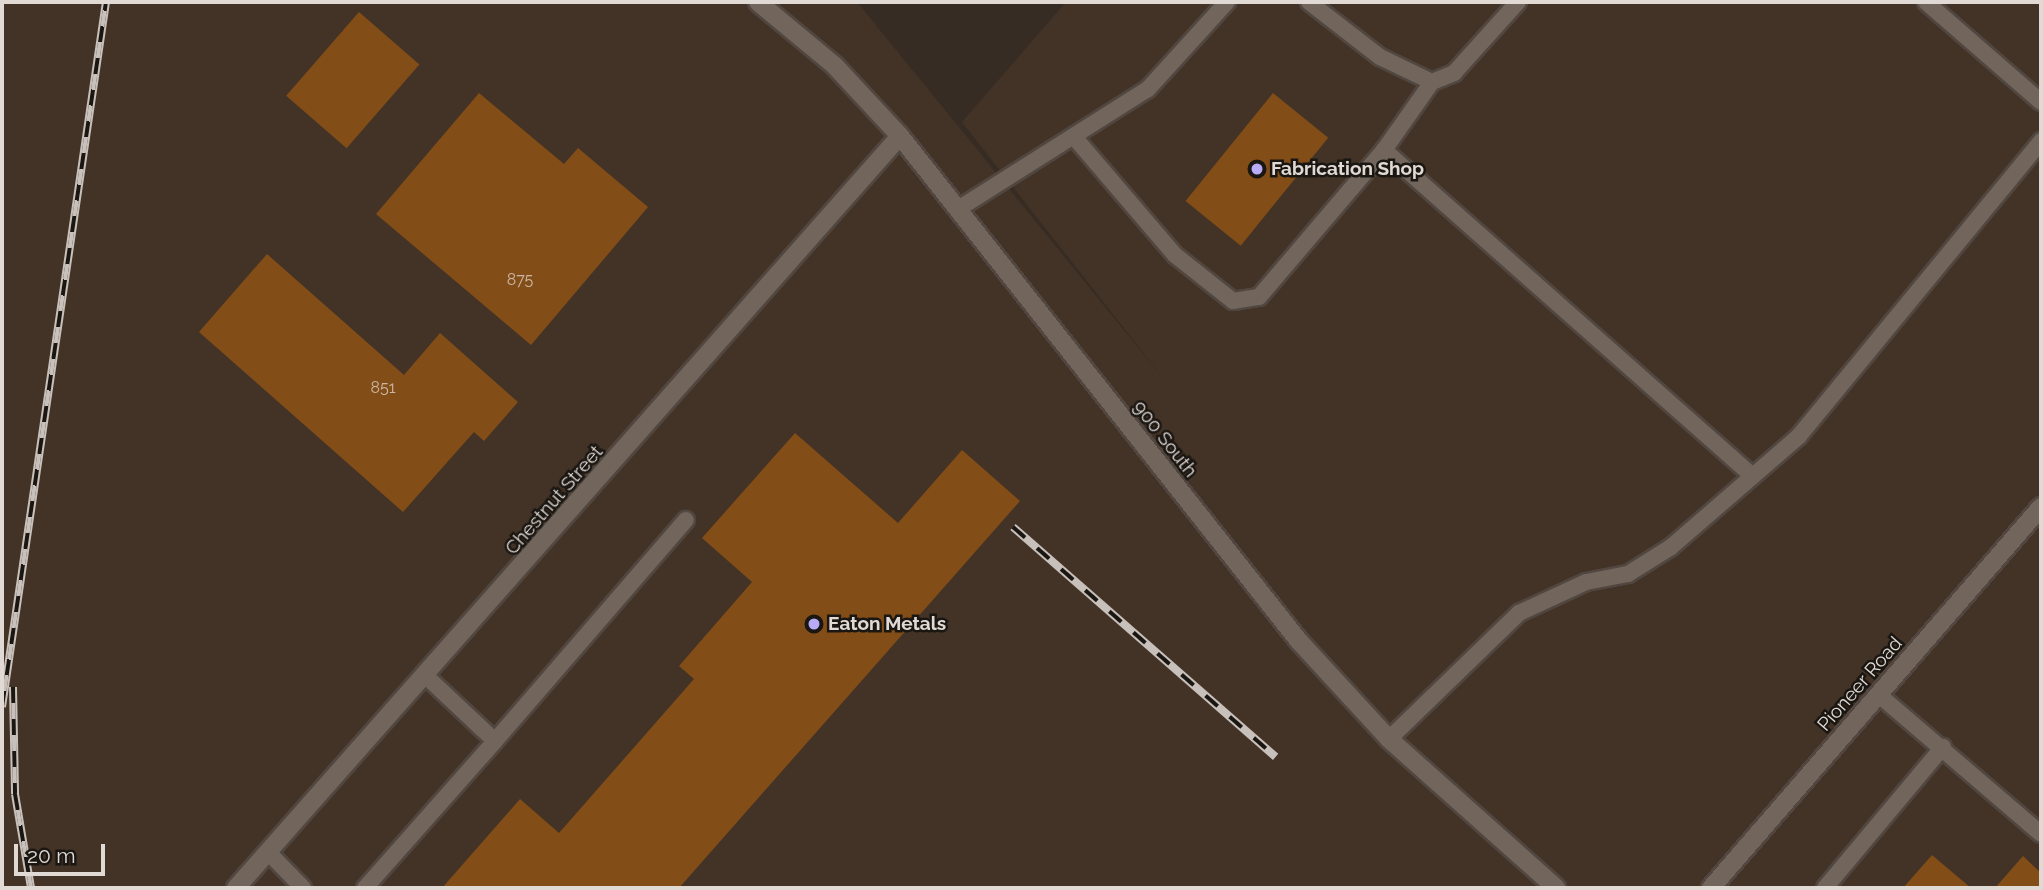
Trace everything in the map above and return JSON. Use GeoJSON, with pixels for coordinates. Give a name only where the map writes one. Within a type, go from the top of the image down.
{"type":"FeatureCollection","features":[{"type":"Feature","properties":{"kind":"street","name":"900 South"},"geometry":{"type":"LineString","coordinates":[[763,3],[835,66],[900,136],[1267,603],[1389,739],[1556,888]]}},
{"type":"Feature","properties":{"kind":"street","name":"Chestnut Street"},"geometry":{"type":"LineString","coordinates":[[236,888],[428,678],[900,136]]}},
{"type":"Feature","properties":{"kind":"street","name":"Pioneer Road"},"geometry":{"type":"LineString","coordinates":[[1712,888],[2041,507]]}},
{"type":"Feature","properties":{"kind":"lane"},"geometry":{"type":"LineString","coordinates":[[958,209],[1075,138],[1148,89],[1227,2]]}},
{"type":"Feature","properties":{"kind":"lane"},"geometry":{"type":"LineString","coordinates":[[1309,2],[1380,57],[1432,82]]}},
{"type":"Feature","properties":{"kind":"lane"},"geometry":{"type":"LineString","coordinates":[[1075,138],[1175,256],[1233,301],[1259,297],[1384,150],[1432,82],[1454,73],[1518,2]]}},
{"type":"Feature","properties":{"kind":"lane"},"geometry":{"type":"LineString","coordinates":[[1926,2],[2041,102]]}},
{"type":"Feature","properties":{"kind":"lane"},"geometry":{"type":"LineString","coordinates":[[1389,739],[1519,613],[1586,582],[1628,573],[1671,547],[1799,436],[2041,141]]}},
{"type":"Feature","properties":{"kind":"lane"},"geometry":{"type":"LineString","coordinates":[[1384,150],[1754,476]]}},
{"type":"Feature","properties":{"kind":"lane"},"geometry":{"type":"LineString","coordinates":[[365,888],[686,520]]}},
{"type":"Feature","properties":{"kind":"lane"},"geometry":{"type":"LineString","coordinates":[[428,678],[495,741]]}},
{"type":"Feature","properties":{"kind":"lane"},"geometry":{"type":"LineString","coordinates":[[1879,695],[1943,747],[2041,834]]}},
{"type":"Feature","properties":{"kind":"lane"},"geometry":{"type":"LineString","coordinates":[[1825,888],[1943,747]]}},
{"type":"Feature","properties":{"kind":"lane"},"geometry":{"type":"LineString","coordinates":[[268,852],[303,888]]}},
{"type":"Feature","properties":{"kind":"shaded area"},"geometry":{"type":"Polygon","coordinates":[[[2,2],[857,2],[1167,383],[962,122],[1066,2],[2041,2],[2041,888],[2,888],[2,2]]]}},
{"type":"Feature","properties":{"kind":"building"},"geometry":{"type":"Polygon","coordinates":[[[359,12],[419,64],[347,148],[286,96],[359,12]]]}},
{"type":"Feature","properties":{"kind":"building"},"geometry":{"type":"Polygon","coordinates":[[[479,93],[564,164],[578,148],[648,207],[531,345],[376,214],[479,93]]]}},
{"type":"Feature","properties":{"kind":"building","name":"Fabrication Shop"},"geometry":{"type":"Polygon","coordinates":[[[1273,93],[1328,138],[1241,246],[1186,201],[1273,93]]]}},
{"type":"Feature","properties":{"kind":"building"},"geometry":{"type":"Polygon","coordinates":[[[267,254],[404,375],[440,333],[518,402],[484,441],[474,432],[403,512],[199,332],[267,254]]]}},
{"type":"Feature","properties":{"kind":"building","name":"Eaton Metals"},"geometry":{"type":"Polygon","coordinates":[[[795,433],[898,523],[962,450],[1020,501],[679,888],[442,888],[520,799],[559,833],[694,679],[679,666],[752,582],[702,538],[795,433]]]}},
{"type":"Feature","properties":{"kind":"building"},"geometry":{"type":"Polygon","coordinates":[[[1932,855],[1971,888],[1903,888],[1932,855]]]}},
{"type":"Feature","properties":{"kind":"building"},"geometry":{"type":"Polygon","coordinates":[[[2023,856],[2041,873],[2041,888],[1995,888],[2023,856]]]}},
{"type":"Feature","properties":{"kind":"railway"},"geometry":{"type":"LineString","coordinates":[[2,707],[106,2]]}},
{"type":"Feature","properties":{"kind":"railway"},"geometry":{"type":"LineString","coordinates":[[1013,527],[1276,757]]}},
{"type":"Feature","properties":{"kind":"railway"},"geometry":{"type":"LineString","coordinates":[[13,687],[15,794],[31,888]]}},
{"type":"Feature","properties":{"kind":"place","name":"Fabrication Shop"},"geometry":{"type":"Point","coordinates":[1257,169]}},
{"type":"Feature","properties":{"kind":"place","name":"Eaton Metals"},"geometry":{"type":"Point","coordinates":[814,624]}}]}
